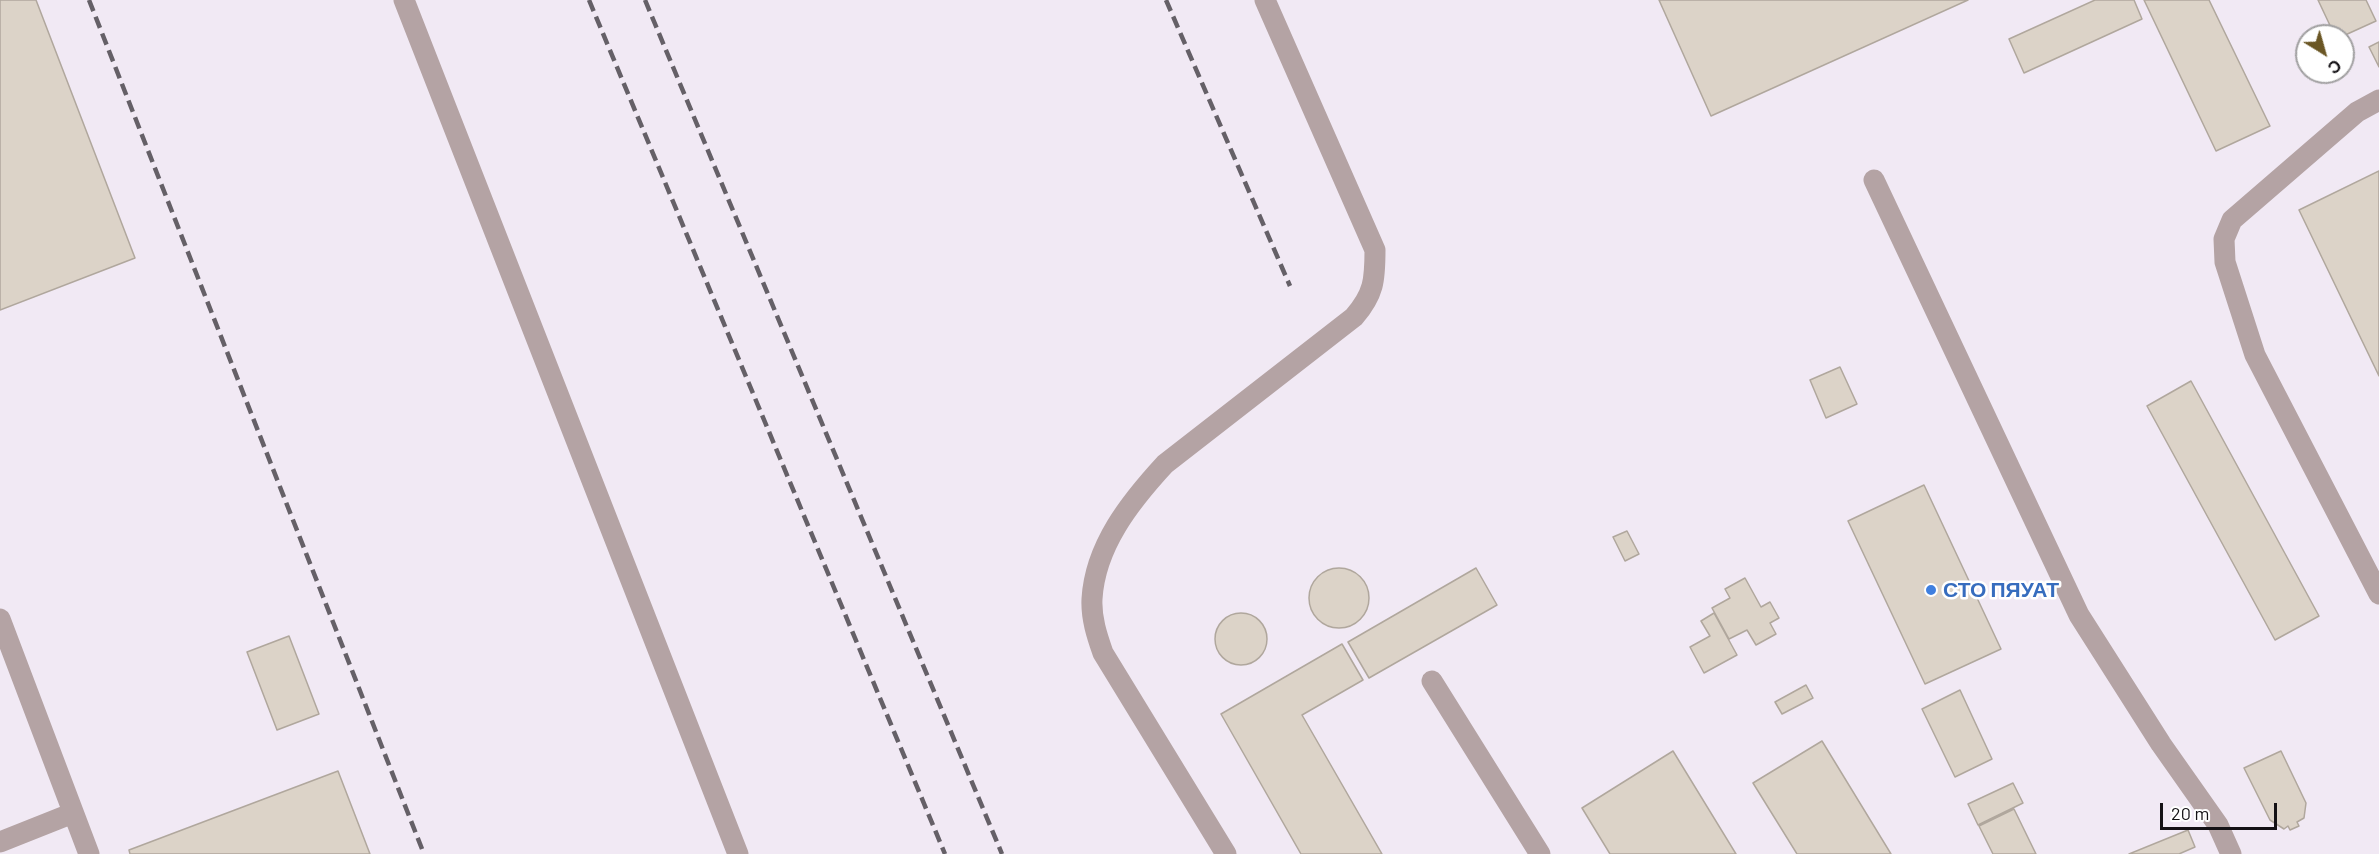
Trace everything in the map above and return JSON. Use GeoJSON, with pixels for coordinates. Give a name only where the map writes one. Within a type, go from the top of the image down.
{"type":"FeatureCollection","features":[{"type":"Feature","properties":{"kind":"lane"},"geometry":{"type":"LineString","coordinates":[[404,0],[738,854]]}},
{"type":"Feature","properties":{"kind":"lane"},"geometry":{"type":"LineString","coordinates":[[1226,854],[1103,653],[1094,625],[1092,600],[1102,556],[1114,528],[1138,493],[1165,464],[1354,317],[1368,300],[1372,289],[1375,277],[1375,250],[1265,0]]}},
{"type":"Feature","properties":{"kind":"lane"},"geometry":{"type":"LineString","coordinates":[[2379,100],[2357,112],[2232,220],[2224,239],[2225,262],[2255,355],[2379,594]]}},
{"type":"Feature","properties":{"kind":"lane"},"geometry":{"type":"LineString","coordinates":[[1874,180],[2079,615],[2160,744],[2218,825],[2231,854]]}},
{"type":"Feature","properties":{"kind":"lane"},"geometry":{"type":"LineString","coordinates":[[0,619],[89,854]]}},
{"type":"Feature","properties":{"kind":"lane"},"geometry":{"type":"LineString","coordinates":[[1432,681],[1540,854]]}},
{"type":"Feature","properties":{"kind":"lane"},"geometry":{"type":"LineString","coordinates":[[0,842],[73,813]]}},
{"type":"Feature","properties":{"kind":"building"},"geometry":{"type":"Polygon","coordinates":[[[0,0],[36,0],[135,258],[0,310],[0,0]]]}},
{"type":"Feature","properties":{"kind":"building"},"geometry":{"type":"Polygon","coordinates":[[[1659,0],[1968,0],[1711,116],[1659,0]]]}},
{"type":"Feature","properties":{"kind":"building"},"geometry":{"type":"Polygon","coordinates":[[[2095,0],[2134,0],[2142,19],[2024,73],[2009,39],[2095,0]]]}},
{"type":"Feature","properties":{"kind":"building"},"geometry":{"type":"Polygon","coordinates":[[[2144,0],[2209,0],[2270,126],[2216,151],[2144,0]]]}},
{"type":"Feature","properties":{"kind":"building"},"geometry":{"type":"Polygon","coordinates":[[[2318,0],[2366,0],[2376,21],[2355,31],[2355,24],[2329,24],[2318,0]]]}},
{"type":"Feature","properties":{"kind":"building"},"geometry":{"type":"Polygon","coordinates":[[[2379,42],[2379,67],[2369,47],[2379,42]]]}},
{"type":"Feature","properties":{"kind":"building"},"geometry":{"type":"Polygon","coordinates":[[[2379,171],[2379,376],[2299,210],[2379,171]]]}},
{"type":"Feature","properties":{"kind":"building"},"geometry":{"type":"Polygon","coordinates":[[[1840,367],[1857,404],[1826,418],[1810,380],[1840,367]]]}},
{"type":"Feature","properties":{"kind":"building"},"geometry":{"type":"Polygon","coordinates":[[[2191,381],[2319,616],[2275,640],[2147,406],[2191,381]]]}},
{"type":"Feature","properties":{"kind":"building"},"geometry":{"type":"Polygon","coordinates":[[[1924,485],[2001,649],[1925,684],[1848,521],[1924,485]]]}},
{"type":"Feature","properties":{"kind":"building"},"geometry":{"type":"Polygon","coordinates":[[[1627,531],[1639,554],[1625,561],[1613,537],[1627,531]]]}},
{"type":"Feature","properties":{"kind":"building"},"geometry":{"type":"Polygon","coordinates":[[[1339,568],[1360,577],[1369,598],[1360,619],[1339,628],[1318,619],[1309,598],[1318,577],[1339,568]]]}},
{"type":"Feature","properties":{"kind":"building"},"geometry":{"type":"Polygon","coordinates":[[[1476,568],[1497,605],[1369,678],[1348,642],[1476,568]]]}},
{"type":"Feature","properties":{"kind":"building"},"geometry":{"type":"Polygon","coordinates":[[[1745,578],[1761,607],[1770,602],[1779,618],[1770,623],[1776,634],[1756,645],[1747,630],[1729,639],[1712,608],[1730,598],[1725,589],[1745,578]]]}},
{"type":"Feature","properties":{"kind":"building"},"geometry":{"type":"Polygon","coordinates":[[[1241,613],[1255,617],[1263,625],[1267,639],[1263,653],[1255,661],[1241,665],[1227,661],[1219,653],[1215,639],[1219,625],[1227,617],[1241,613]]]}},
{"type":"Feature","properties":{"kind":"building"},"geometry":{"type":"Polygon","coordinates":[[[1714,613],[1737,655],[1704,673],[1690,647],[1710,636],[1701,621],[1714,613]]]}},
{"type":"Feature","properties":{"kind":"building"},"geometry":{"type":"Polygon","coordinates":[[[289,636],[319,714],[277,730],[247,652],[289,636]]]}},
{"type":"Feature","properties":{"kind":"building"},"geometry":{"type":"Polygon","coordinates":[[[1342,644],[1363,680],[1302,715],[1382,854],[1301,854],[1221,714],[1342,644]]]}},
{"type":"Feature","properties":{"kind":"building"},"geometry":{"type":"Polygon","coordinates":[[[1806,685],[1813,698],[1782,714],[1775,702],[1806,685]]]}},
{"type":"Feature","properties":{"kind":"building"},"geometry":{"type":"Polygon","coordinates":[[[1960,690],[1992,759],[1955,777],[1922,709],[1960,690]]]}},
{"type":"Feature","properties":{"kind":"building"},"geometry":{"type":"Polygon","coordinates":[[[1822,741],[1891,854],[1797,854],[1753,783],[1822,741]]]}},
{"type":"Feature","properties":{"kind":"building"},"geometry":{"type":"Polygon","coordinates":[[[1673,751],[1736,854],[1610,854],[1582,808],[1673,751]]]}},
{"type":"Feature","properties":{"kind":"building"},"geometry":{"type":"Polygon","coordinates":[[[2281,751],[2306,803],[2304,818],[2297,822],[2299,826],[2290,830],[2288,826],[2284,829],[2270,820],[2244,768],[2281,751]]]}},
{"type":"Feature","properties":{"kind":"building"},"geometry":{"type":"Polygon","coordinates":[[[338,771],[370,854],[130,854],[129,850],[338,771]]]}},
{"type":"Feature","properties":{"kind":"building"},"geometry":{"type":"Polygon","coordinates":[[[2013,783],[2023,803],[1978,825],[1968,804],[2013,783]]]}},
{"type":"Feature","properties":{"kind":"building"},"geometry":{"type":"Polygon","coordinates":[[[2014,809],[2036,854],[1993,854],[1979,826],[2014,809]]]}},
{"type":"Feature","properties":{"kind":"building"},"geometry":{"type":"Polygon","coordinates":[[[2188,830],[2195,847],[2179,854],[2129,854],[2188,830]]]}},
{"type":"Feature","properties":{"kind":"railway"},"geometry":{"type":"LineString","coordinates":[[89,0],[424,854]]}},
{"type":"Feature","properties":{"kind":"railway"},"geometry":{"type":"LineString","coordinates":[[589,0],[945,854]]}},
{"type":"Feature","properties":{"kind":"railway"},"geometry":{"type":"LineString","coordinates":[[645,0],[1002,854]]}},
{"type":"Feature","properties":{"kind":"railway"},"geometry":{"type":"LineString","coordinates":[[1166,0],[1290,286]]}},
{"type":"Feature","properties":{"kind":"place","name":"СТО ПЯУАТ"},"geometry":{"type":"Point","coordinates":[1931,590]}}]}
